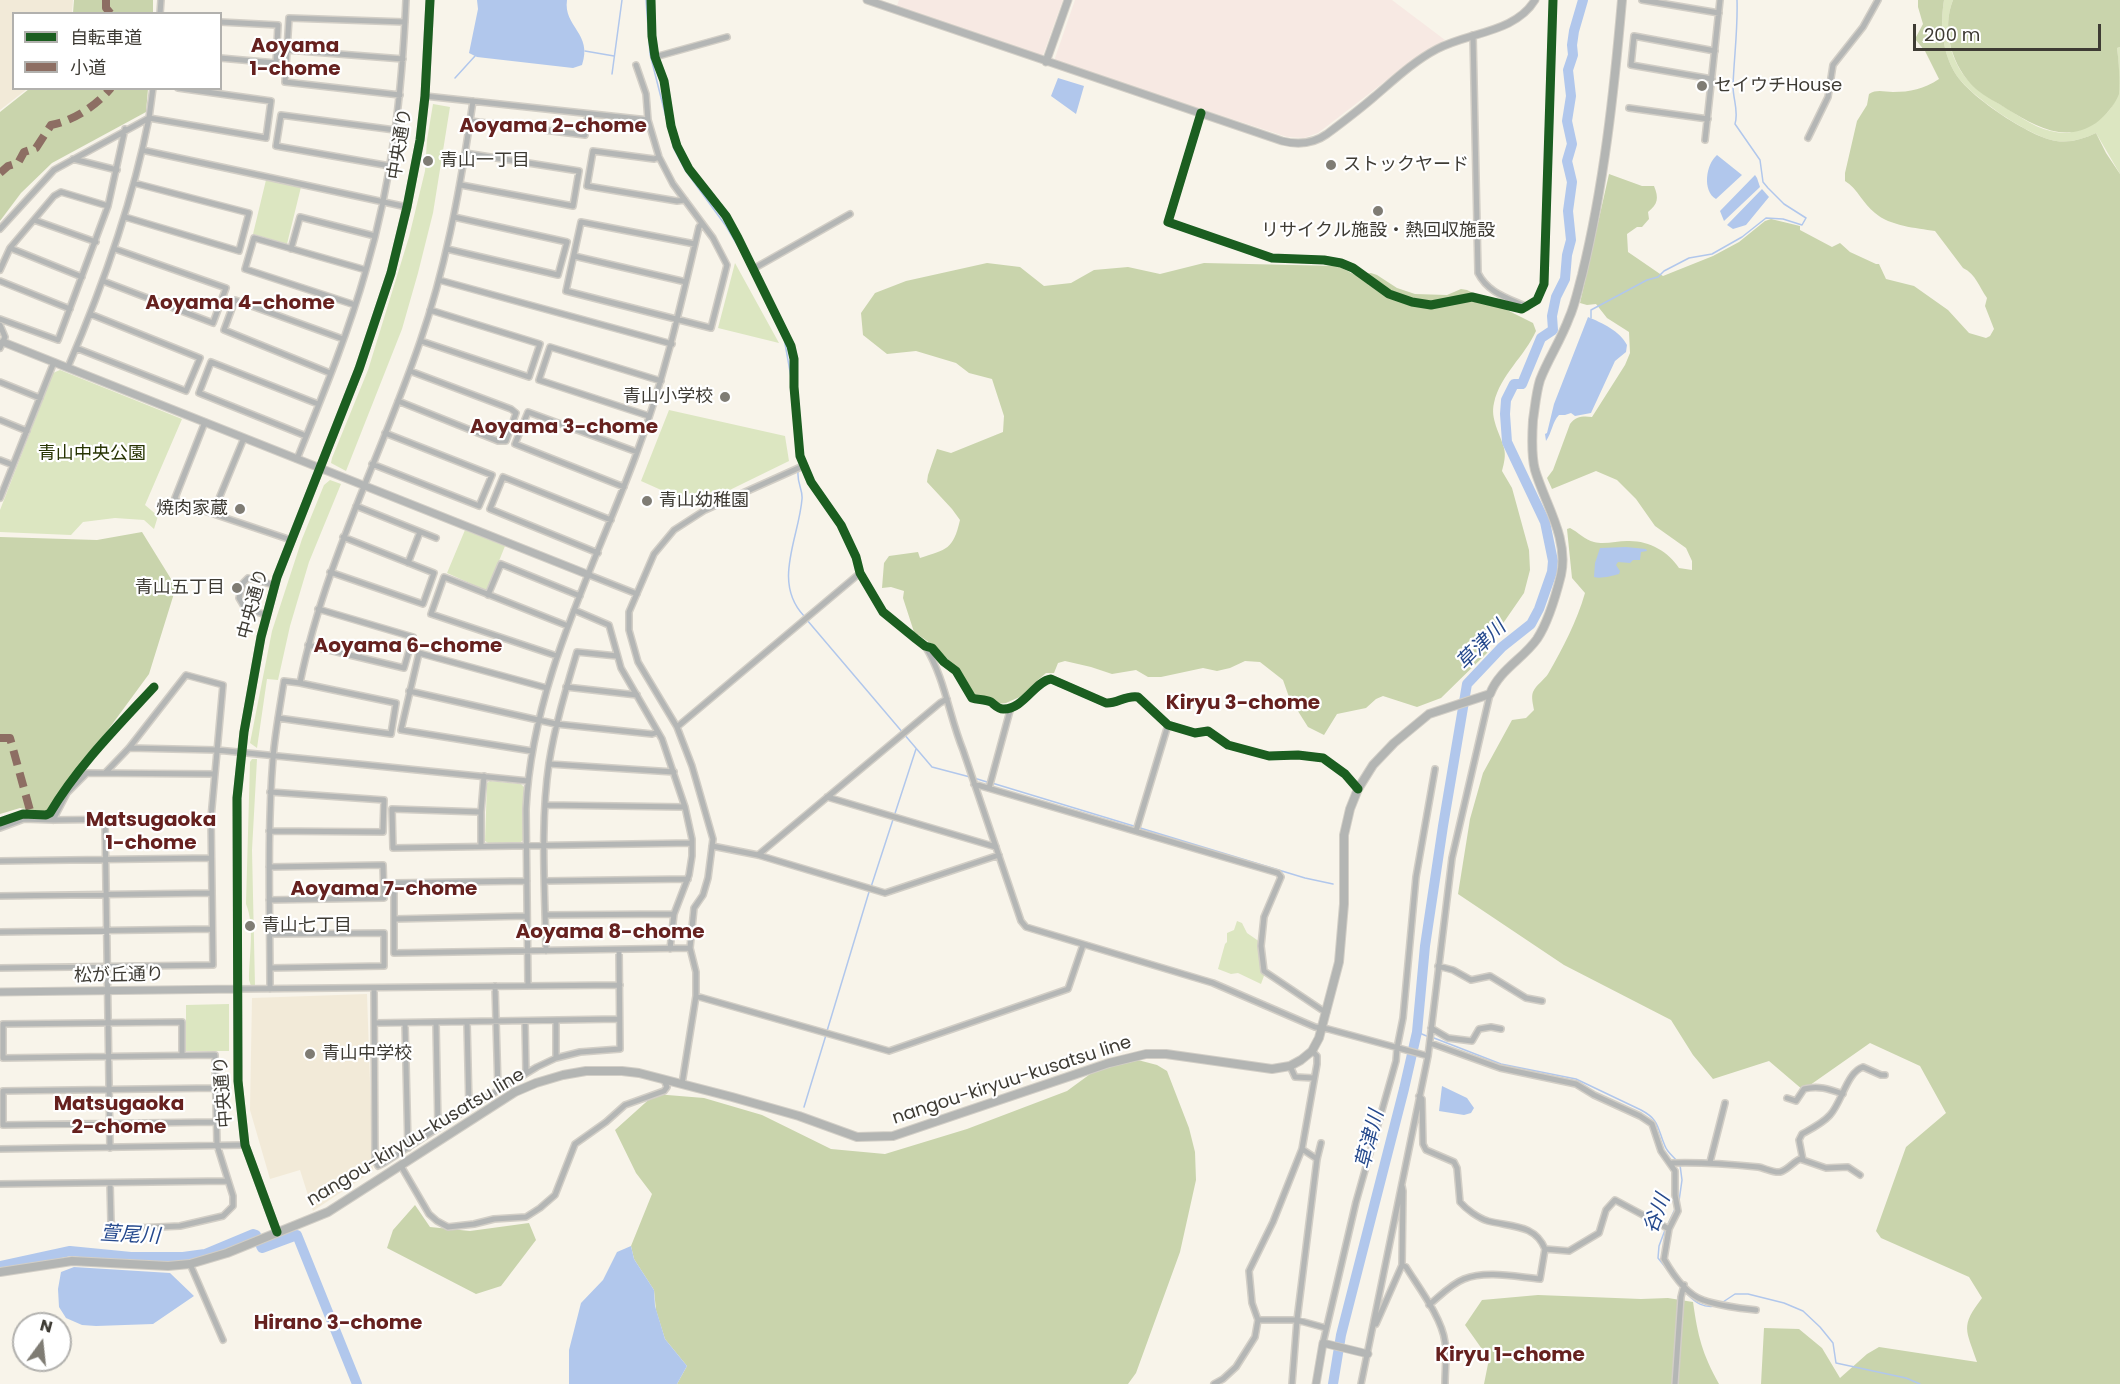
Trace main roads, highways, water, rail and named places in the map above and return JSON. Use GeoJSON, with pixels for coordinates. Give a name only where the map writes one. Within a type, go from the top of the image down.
{"type":"FeatureCollection","features":[{"type":"Feature","properties":{"kind":"main road","name":"nangou-kiryuu-kusatsu line"},"geometry":{"type":"LineString","coordinates":[[0,1272],[72,1261],[168,1266],[190,1264],[227,1252],[328,1212],[515,1092],[563,1074],[602,1071],[639,1073],[799,1116],[857,1137],[870,1138],[893,1136],[1109,1063],[1146,1054],[1167,1054],[1272,1069],[1290,1066],[1312,1051],[1323,1029],[1342,938],[1344,836],[1350,809],[1358,789],[1373,765],[1394,743],[1429,714],[1490,694],[1502,674],[1537,638],[1544,625],[1562,572],[1557,529],[1534,468],[1532,427],[1541,378],[1569,318],[1582,275],[1596,207],[1613,96],[1622,0]]}},
{"type":"Feature","properties":{"kind":"water"},"geometry":{"type":"Polygon","coordinates":[[[477,0],[567,0],[569,17],[584,45],[582,65],[573,68],[477,57],[469,53],[478,9],[477,0]]]}},
{"type":"Feature","properties":{"kind":"water"},"geometry":{"type":"Polygon","coordinates":[[[1058,78],[1084,86],[1076,114],[1051,96],[1058,78]]]}},
{"type":"Feature","properties":{"kind":"water"},"geometry":{"type":"Polygon","coordinates":[[[1717,155],[1742,175],[1716,199],[1709,190],[1707,177],[1710,165],[1717,155]]]}},
{"type":"Feature","properties":{"kind":"water"},"geometry":{"type":"Polygon","coordinates":[[[1755,175],[1760,187],[1724,221],[1720,211],[1755,175]]]}},
{"type":"Feature","properties":{"kind":"water"},"geometry":{"type":"Polygon","coordinates":[[[1762,189],[1769,197],[1746,225],[1733,229],[1727,225],[1762,189]]]}},
{"type":"Feature","properties":{"kind":"water"},"geometry":{"type":"Polygon","coordinates":[[[1588,317],[1605,325],[1620,336],[1627,345],[1626,352],[1615,361],[1591,413],[1575,416],[1571,413],[1559,415],[1546,441],[1545,434],[1554,404],[1588,317]]]}},
{"type":"Feature","properties":{"kind":"water"},"geometry":{"type":"Polygon","coordinates":[[[1626,547],[1647,551],[1641,552],[1640,560],[1633,560],[1630,563],[1618,562],[1616,565],[1620,571],[1619,574],[1594,577],[1595,563],[1600,548],[1626,547]]]}},
{"type":"Feature","properties":{"kind":"water"},"geometry":{"type":"Polygon","coordinates":[[[1442,1086],[1467,1098],[1474,1108],[1471,1113],[1464,1115],[1439,1111],[1442,1086]]]}},
{"type":"Feature","properties":{"kind":"water"},"geometry":{"type":"Polygon","coordinates":[[[631,1246],[634,1259],[654,1290],[655,1306],[665,1339],[687,1366],[677,1384],[569,1384],[569,1350],[581,1303],[603,1280],[617,1252],[631,1246]]]}},
{"type":"Feature","properties":{"kind":"water"},"geometry":{"type":"Polygon","coordinates":[[[74,1267],[170,1273],[194,1296],[153,1324],[82,1325],[72,1321],[72,1312],[62,1312],[59,1307],[58,1289],[61,1272],[74,1267]]]}},
{"type":"Feature","properties":{"kind":"waterway"},"geometry":{"type":"LineString","coordinates":[[612,74],[622,0]]}},
{"type":"Feature","properties":{"kind":"waterway"},"geometry":{"type":"LineString","coordinates":[[646,0],[650,54],[674,149],[685,170],[726,226],[745,258]]}},
{"type":"Feature","properties":{"kind":"waterway","name":"草津川"},"geometry":{"type":"LineString","coordinates":[[1333,1384],[1341,1335],[1417,1032],[1425,946],[1467,684],[1502,647],[1531,624],[1539,609],[1552,572],[1553,561],[1545,522],[1507,442],[1505,414],[1506,400],[1514,384],[1522,384],[1541,338],[1553,330],[1552,316],[1556,297],[1565,279],[1571,240],[1568,211],[1572,182],[1567,161],[1572,144],[1567,121],[1571,96],[1568,70],[1573,55],[1574,31],[1583,0]]}},
{"type":"Feature","properties":{"kind":"waterway"},"geometry":{"type":"LineString","coordinates":[[1591,318],[1591,310],[1647,280],[1658,277],[1664,271],[1689,258],[1712,254],[1742,237],[1766,218],[1783,219],[1802,225],[1806,218],[1784,204],[1763,182],[1760,160],[1735,124],[1733,86],[1737,0]]}},
{"type":"Feature","properties":{"kind":"waterway"},"geometry":{"type":"LineString","coordinates":[[585,51],[614,56]]}},
{"type":"Feature","properties":{"kind":"waterway"},"geometry":{"type":"LineString","coordinates":[[455,78],[475,56]]}},
{"type":"Feature","properties":{"kind":"waterway"},"geometry":{"type":"LineString","coordinates":[[784,338],[791,377]]}},
{"type":"Feature","properties":{"kind":"waterway"},"geometry":{"type":"LineString","coordinates":[[798,472],[802,499],[789,574],[790,589],[795,603],[804,616]]}},
{"type":"Feature","properties":{"kind":"waterway"},"geometry":{"type":"LineString","coordinates":[[807,620],[932,767],[970,777]]}},
{"type":"Feature","properties":{"kind":"waterway"},"geometry":{"type":"LineString","coordinates":[[871,887],[916,749]]}},
{"type":"Feature","properties":{"kind":"waterway"},"geometry":{"type":"LineString","coordinates":[[974,778],[987,782]]}},
{"type":"Feature","properties":{"kind":"waterway"},"geometry":{"type":"LineString","coordinates":[[992,783],[1305,878],[1333,884]]}},
{"type":"Feature","properties":{"kind":"waterway"},"geometry":{"type":"LineString","coordinates":[[827,1031],[869,892]]}},
{"type":"Feature","properties":{"kind":"waterway","name":"谷川"},"geometry":{"type":"LineString","coordinates":[[1417,1032],[1429,1037]]}},
{"type":"Feature","properties":{"kind":"waterway"},"geometry":{"type":"LineString","coordinates":[[804,1107],[826,1035]]}},
{"type":"Feature","properties":{"kind":"waterway","name":"谷川"},"geometry":{"type":"LineString","coordinates":[[1434,1038],[1501,1064],[1576,1079],[1641,1110],[1655,1121],[1666,1148],[1677,1161]]}},
{"type":"Feature","properties":{"kind":"waterway","name":"谷川"},"geometry":{"type":"LineString","coordinates":[[1679,1201],[1682,1180],[1680,1165]]}},
{"type":"Feature","properties":{"kind":"waterway","name":"谷川"},"geometry":{"type":"LineString","coordinates":[[1667,1226],[1675,1209]]}},
{"type":"Feature","properties":{"kind":"waterway","name":"谷川"},"geometry":{"type":"LineString","coordinates":[[1665,1230],[1659,1246],[1658,1258],[1678,1283]]}},
{"type":"Feature","properties":{"kind":"waterway","name":"萱尾川"},"geometry":{"type":"LineString","coordinates":[[0,1266],[70,1251],[131,1257],[183,1257],[205,1254],[253,1234],[256,1235]]}},
{"type":"Feature","properties":{"kind":"waterway","name":"萱尾川"},"geometry":{"type":"LineString","coordinates":[[261,1246],[262,1248],[297,1235],[357,1384]]}},
{"type":"Feature","properties":{"kind":"waterway","name":"谷川"},"geometry":{"type":"LineString","coordinates":[[1687,1294],[1700,1304],[1716,1306]]}},
{"type":"Feature","properties":{"kind":"waterway","name":"谷川"},"geometry":{"type":"LineString","coordinates":[[1723,1302],[1735,1294],[1748,1294],[1784,1303],[1803,1311],[1820,1327],[1833,1343],[1836,1363],[1906,1378],[1920,1384]]}},
{"type":"Feature","properties":{"kind":"place","name":"セイウチHouse"},"geometry":{"type":"Point","coordinates":[1702,86]}},
{"type":"Feature","properties":{"kind":"place","name":"青山一丁目"},"geometry":{"type":"Point","coordinates":[428,161]}},
{"type":"Feature","properties":{"kind":"place","name":"ストックヤード"},"geometry":{"type":"Point","coordinates":[1331,165]}},
{"type":"Feature","properties":{"kind":"place","name":"リサイクル施設・熱回収施設"},"geometry":{"type":"Point","coordinates":[1378,211]}},
{"type":"Feature","properties":{"kind":"place","name":"青山小学校"},"geometry":{"type":"Point","coordinates":[725,397]}},
{"type":"Feature","properties":{"kind":"place","name":"青山幼稚園"},"geometry":{"type":"Point","coordinates":[647,501]}},
{"type":"Feature","properties":{"kind":"place","name":"焼肉家蔵"},"geometry":{"type":"Point","coordinates":[240,509]}},
{"type":"Feature","properties":{"kind":"place","name":"青山五丁目"},"geometry":{"type":"Point","coordinates":[237,588]}},
{"type":"Feature","properties":{"kind":"place","name":"青山七丁目"},"geometry":{"type":"Point","coordinates":[250,926]}},
{"type":"Feature","properties":{"kind":"place","name":"青山中学校"},"geometry":{"type":"Point","coordinates":[310,1054]}},
{"type":"Feature","properties":{"kind":"district","name":"Aoyama 1-chome"},"geometry":{"type":"Point","coordinates":[295,58]}},
{"type":"Feature","properties":{"kind":"district","name":"Aoyama 2-chome"},"geometry":{"type":"Point","coordinates":[553,127]}},
{"type":"Feature","properties":{"kind":"district","name":"Aoyama 4-chome"},"geometry":{"type":"Point","coordinates":[240,304]}},
{"type":"Feature","properties":{"kind":"district","name":"Aoyama 3-chome"},"geometry":{"type":"Point","coordinates":[564,428]}},
{"type":"Feature","properties":{"kind":"district","name":"Aoyama 6-chome"},"geometry":{"type":"Point","coordinates":[408,647]}},
{"type":"Feature","properties":{"kind":"district","name":"Kiryu 3-chome"},"geometry":{"type":"Point","coordinates":[1243,704]}},
{"type":"Feature","properties":{"kind":"district","name":"Matsugaoka 1-chome"},"geometry":{"type":"Point","coordinates":[151,832]}},
{"type":"Feature","properties":{"kind":"district","name":"Aoyama 7-chome"},"geometry":{"type":"Point","coordinates":[384,890]}},
{"type":"Feature","properties":{"kind":"district","name":"Aoyama 8-chome"},"geometry":{"type":"Point","coordinates":[610,933]}},
{"type":"Feature","properties":{"kind":"district","name":"Matsugaoka 2-chome"},"geometry":{"type":"Point","coordinates":[119,1116]}},
{"type":"Feature","properties":{"kind":"district","name":"Hirano 3-chome"},"geometry":{"type":"Point","coordinates":[338,1324]}},
{"type":"Feature","properties":{"kind":"district","name":"Kiryu 1-chome"},"geometry":{"type":"Point","coordinates":[1510,1356]}},
{"type":"Feature","properties":{"kind":"park label","name":"青山中央公園"},"geometry":{"type":"Point","coordinates":[92,454]}}]}
